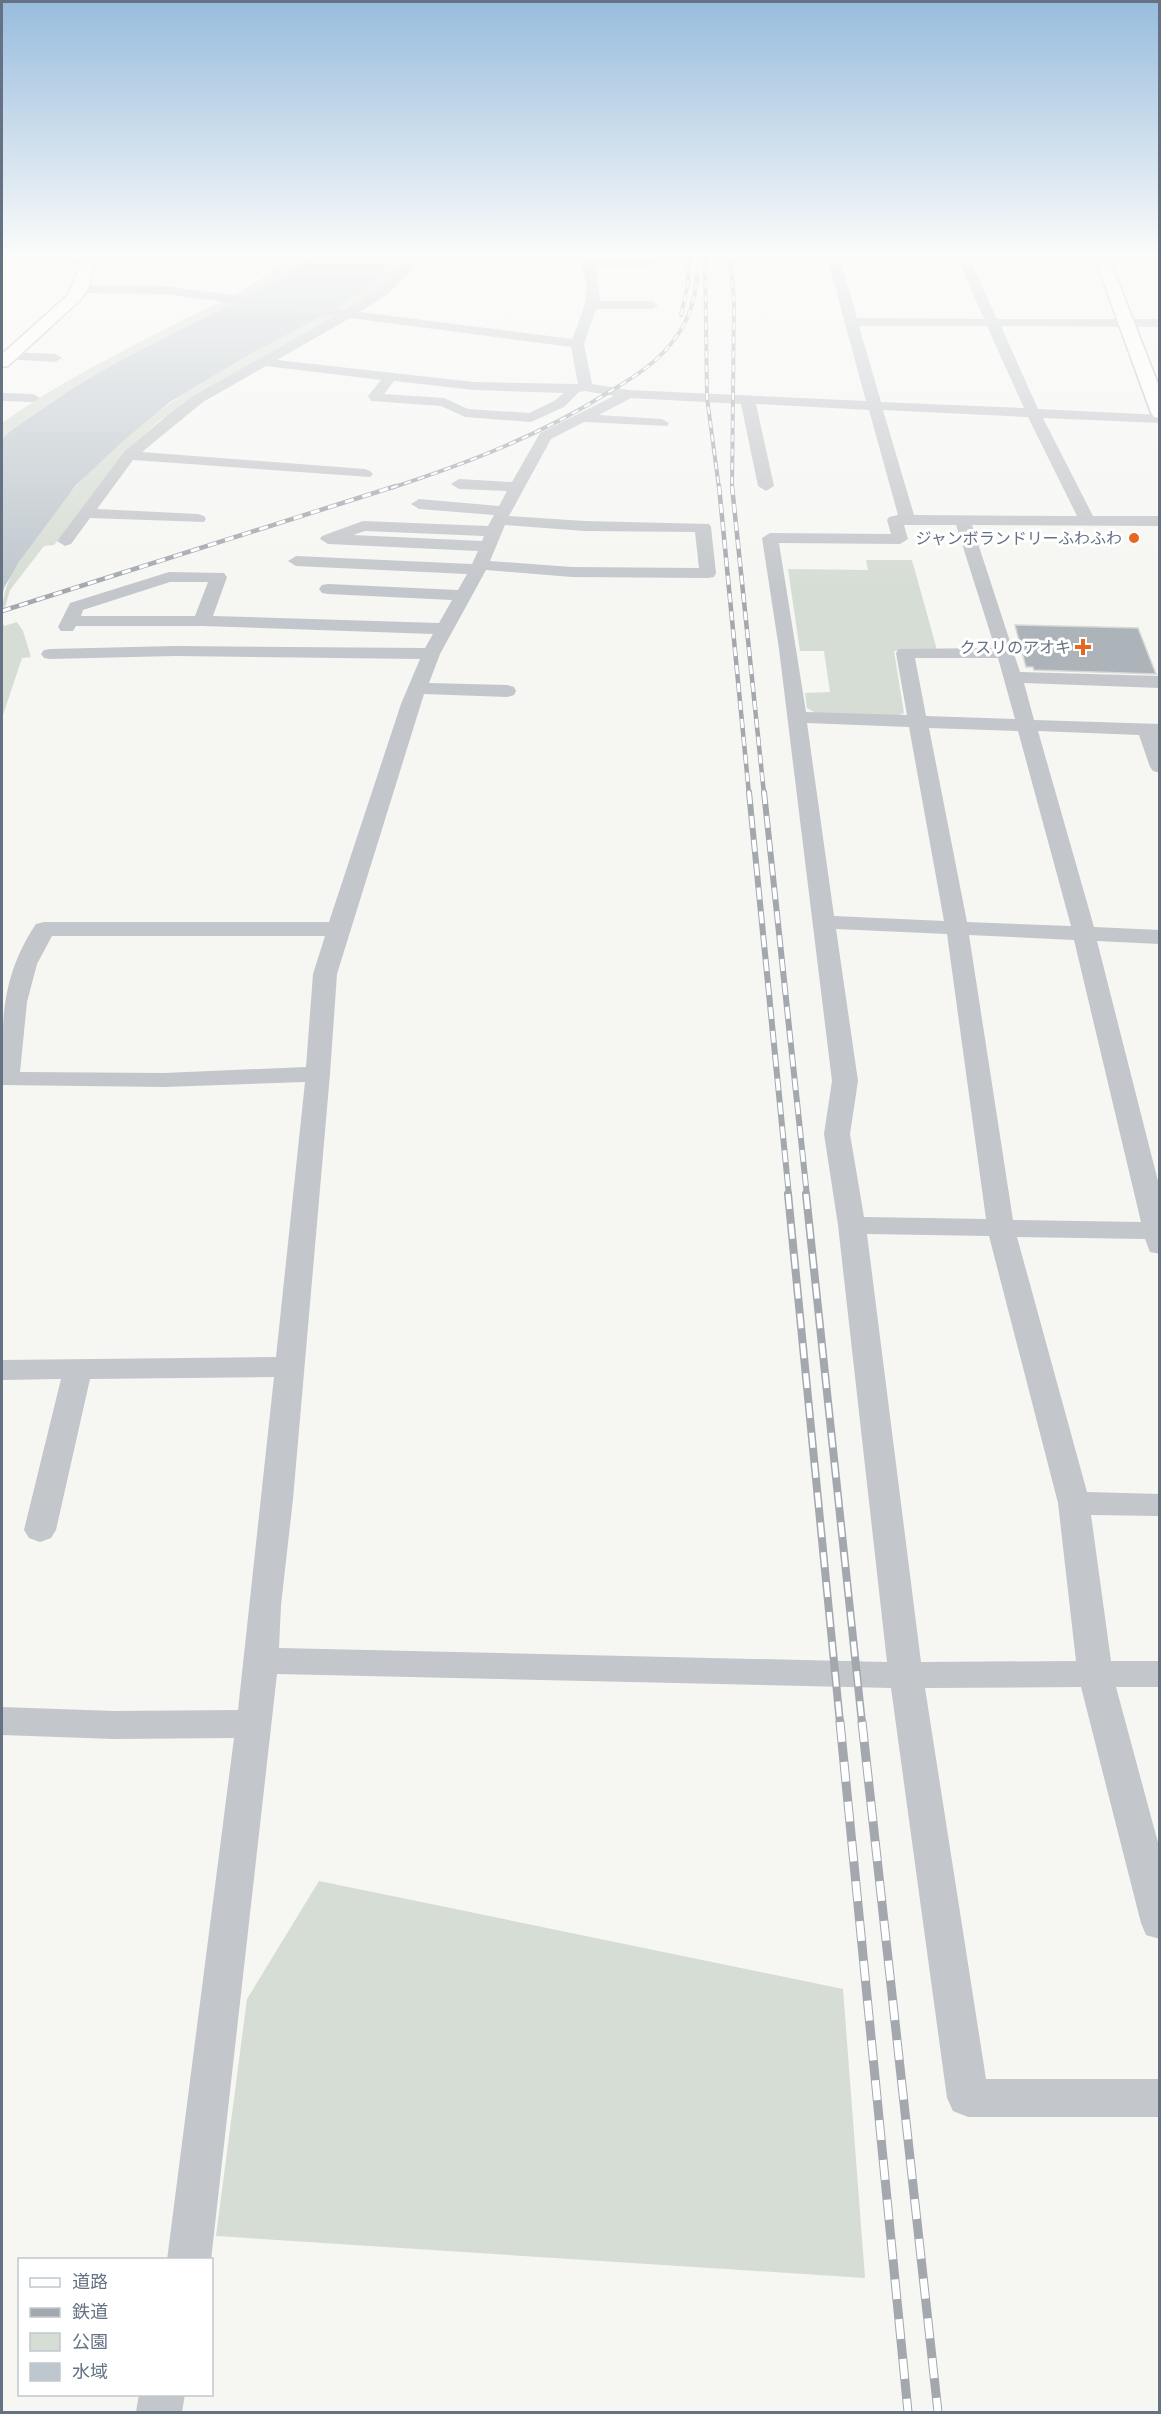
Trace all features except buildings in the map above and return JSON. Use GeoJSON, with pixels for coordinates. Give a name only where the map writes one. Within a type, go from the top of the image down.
{"type":"FeatureCollection","features":[{"type":"Feature","properties":{"kind":"main road"},"geometry":{"type":"LineString","coordinates":[[1143,366],[1160,413]]}},
{"type":"Feature","properties":{"kind":"street"},"geometry":{"type":"LineString","coordinates":[[65,541],[129,454],[198,399],[257,366]]}},
{"type":"Feature","properties":{"kind":"street"},"geometry":{"type":"LineString","coordinates":[[298,366],[488,387],[579,388],[748,400],[1160,419]]}},
{"type":"Feature","properties":{"kind":"street"},"geometry":{"type":"LineString","coordinates":[[340,370],[347,366]]}},
{"type":"Feature","properties":{"kind":"street"},"geometry":{"type":"LineString","coordinates":[[578,366],[579,388]]}},
{"type":"Feature","properties":{"kind":"street"},"geometry":{"type":"LineString","coordinates":[[864,366],[907,520]]}},
{"type":"Feature","properties":{"kind":"street"},"geometry":{"type":"LineString","coordinates":[[1012,366],[1033,414],[1088,521]]}},
{"type":"Feature","properties":{"kind":"street"},"geometry":{"type":"LineString","coordinates":[[488,387],[495,373]]}},
{"type":"Feature","properties":{"kind":"street"},"geometry":{"type":"LineString","coordinates":[[390,377],[375,396],[376,398],[444,402],[465,413],[531,418],[559,404],[579,388]]}},
{"type":"Feature","properties":{"kind":"street"},"geometry":{"type":"LineString","coordinates":[[189,2258],[261,1661],[264,1605],[318,1074],[325,974],[417,688],[431,654],[464,595],[516,487],[545,436],[628,393]]}},
{"type":"Feature","properties":{"kind":"street"},"geometry":{"type":"LineString","coordinates":[[2,397],[33,398]]}},
{"type":"Feature","properties":{"kind":"street"},"geometry":{"type":"LineString","coordinates":[[748,400],[766,486]]}},
{"type":"Feature","properties":{"kind":"street"},"geometry":{"type":"LineString","coordinates":[[583,418],[662,423]]}},
{"type":"Feature","properties":{"kind":"street"},"geometry":{"type":"LineString","coordinates":[[129,454],[365,474]]}},
{"type":"Feature","properties":{"kind":"street"},"geometry":{"type":"LineString","coordinates":[[459,484],[516,487]]}},
{"type":"Feature","properties":{"kind":"street"},"geometry":{"type":"LineString","coordinates":[[297,561],[490,540],[585,526],[703,527],[708,573],[572,572],[490,540],[419,504]]}},
{"type":"Feature","properties":{"kind":"street"},"geometry":{"type":"LineString","coordinates":[[85,513],[198,519]]}},
{"type":"Feature","properties":{"kind":"street"},"geometry":{"type":"LineString","coordinates":[[1160,521],[895,520],[900,539],[770,538],[797,717],[845,1081],[837,1134],[852,1225],[906,1675],[968,2098],[1160,2098]]}},
{"type":"Feature","properties":{"kind":"street"},"geometry":{"type":"LineString","coordinates":[[852,1225],[1001,1228],[1158,1236],[1084,933],[1009,665],[962,520]]}},
{"type":"Feature","properties":{"kind":"street"},"geometry":{"type":"LineString","coordinates":[[363,526],[490,540],[328,539],[363,526]]}},
{"type":"Feature","properties":{"kind":"street"},"geometry":{"type":"LineString","coordinates":[[202,621],[218,577],[169,577],[76,607],[71,621],[50,654],[175,651],[431,654]]}},
{"type":"Feature","properties":{"kind":"street"},"geometry":{"type":"LineString","coordinates":[[328,589],[464,595]]}},
{"type":"Feature","properties":{"kind":"street"},"geometry":{"type":"LineString","coordinates":[[71,621],[202,621],[445,628]]}},
{"type":"Feature","properties":{"kind":"street"},"geometry":{"type":"LineString","coordinates":[[1160,682],[905,653],[957,928],[1001,1228],[1074,1503],[1095,1674],[1160,1923]]}},
{"type":"Feature","properties":{"kind":"street"},"geometry":{"type":"LineString","coordinates":[[417,688],[507,692]]}},
{"type":"Feature","properties":{"kind":"street"},"geometry":{"type":"LineString","coordinates":[[797,717],[1154,730],[1160,767]]}},
{"type":"Feature","properties":{"kind":"street"},"geometry":{"type":"LineString","coordinates":[[823,922],[1160,937]]}},
{"type":"Feature","properties":{"kind":"street"},"geometry":{"type":"LineString","coordinates":[[318,1074],[164,1080],[7,1079],[15,1002],[26,964],[44,929],[339,929]]}},
{"type":"Feature","properties":{"kind":"street"},"geometry":{"type":"LineString","coordinates":[[2,1370],[290,1367]]}},
{"type":"Feature","properties":{"kind":"street"},"geometry":{"type":"LineString","coordinates":[[40,1530],[78,1368]]}},
{"type":"Feature","properties":{"kind":"street"},"geometry":{"type":"LineString","coordinates":[[1074,1503],[1160,1505]]}},
{"type":"Feature","properties":{"kind":"street"},"geometry":{"type":"LineString","coordinates":[[261,1661],[906,1675],[1160,1674]]}},
{"type":"Feature","properties":{"kind":"street"},"geometry":{"type":"LineString","coordinates":[[2,1721],[114,1725],[252,1724]]}},
{"type":"Feature","properties":{"kind":"street"},"geometry":{"type":"LineString","coordinates":[[159,2412],[162,2396]]}},
{"type":"Feature","properties":{"kind":"green space"},"geometry":{"type":"Polygon","coordinates":[[[96,366],[111,366],[73,388],[9,432],[2,440],[2,423],[96,366]]]}},
{"type":"Feature","properties":{"kind":"green space"},"geometry":{"type":"Polygon","coordinates":[[[227,366],[253,366],[160,420],[124,453],[54,545],[44,546],[10,590],[2,618],[5,592],[14,570],[72,491],[108,453],[143,423],[227,366]]]}},
{"type":"Feature","properties":{"kind":"green space"},"geometry":{"type":"Polygon","coordinates":[[[866,560],[912,560],[937,650],[894,651],[904,713],[897,716],[816,713],[807,708],[805,693],[830,692],[824,651],[800,651],[788,569],[868,570],[866,560]]]}},
{"type":"Feature","properties":{"kind":"green space"},"geometry":{"type":"Polygon","coordinates":[[[2,619],[4,626],[17,622],[23,631],[31,657],[22,658],[2,718],[2,619]]]}},
{"type":"Feature","properties":{"kind":"green space"},"geometry":{"type":"Polygon","coordinates":[[[319,1881],[843,1989],[865,2278],[216,2236],[247,1999],[319,1881]]]}},
{"type":"Feature","properties":{"kind":"water"},"geometry":{"type":"Polygon","coordinates":[[[111,366],[230,366],[170,402],[123,441],[76,485],[19,562],[4,588],[2,600],[2,440],[9,432],[73,388],[111,366]]]}},
{"type":"Feature","properties":{"kind":"railway"},"geometry":{"type":"LineString","coordinates":[[391,488],[476,458],[530,435],[583,407],[637,375],[648,366]]}},
{"type":"Feature","properties":{"kind":"railway"},"geometry":{"type":"LineString","coordinates":[[707,366],[707,398],[719,488]]}},
{"type":"Feature","properties":{"kind":"railway"},"geometry":{"type":"LineString","coordinates":[[732,486],[733,366]]}},
{"type":"Feature","properties":{"kind":"railway"},"geometry":{"type":"LineString","coordinates":[[2,611],[396,486]]}},
{"type":"Feature","properties":{"kind":"railway"},"geometry":{"type":"LineString","coordinates":[[719,486],[749,794]]}},
{"type":"Feature","properties":{"kind":"railway"},"geometry":{"type":"LineString","coordinates":[[732,486],[764,794]]}},
{"type":"Feature","properties":{"kind":"railway"},"geometry":{"type":"LineString","coordinates":[[749,792],[789,1196]]}},
{"type":"Feature","properties":{"kind":"railway"},"geometry":{"type":"LineString","coordinates":[[764,792],[807,1196]]}},
{"type":"Feature","properties":{"kind":"railway"},"geometry":{"type":"LineString","coordinates":[[788,1194],[840,1723]]}},
{"type":"Feature","properties":{"kind":"railway"},"geometry":{"type":"LineString","coordinates":[[806,1194],[862,1723]]}},
{"type":"Feature","properties":{"kind":"railway"},"geometry":{"type":"LineString","coordinates":[[840,1722],[908,2412]]}},
{"type":"Feature","properties":{"kind":"railway"},"geometry":{"type":"LineString","coordinates":[[862,1722],[938,2412]]}},
{"type":"Feature","properties":{"kind":"place","name":"ジャンボランドリーふわふわ"},"geometry":{"type":"Point","coordinates":[1134,538]}},
{"type":"Feature","properties":{"kind":"place","name":"クスリのアオキ"},"geometry":{"type":"Point","coordinates":[1083,647]}}]}
